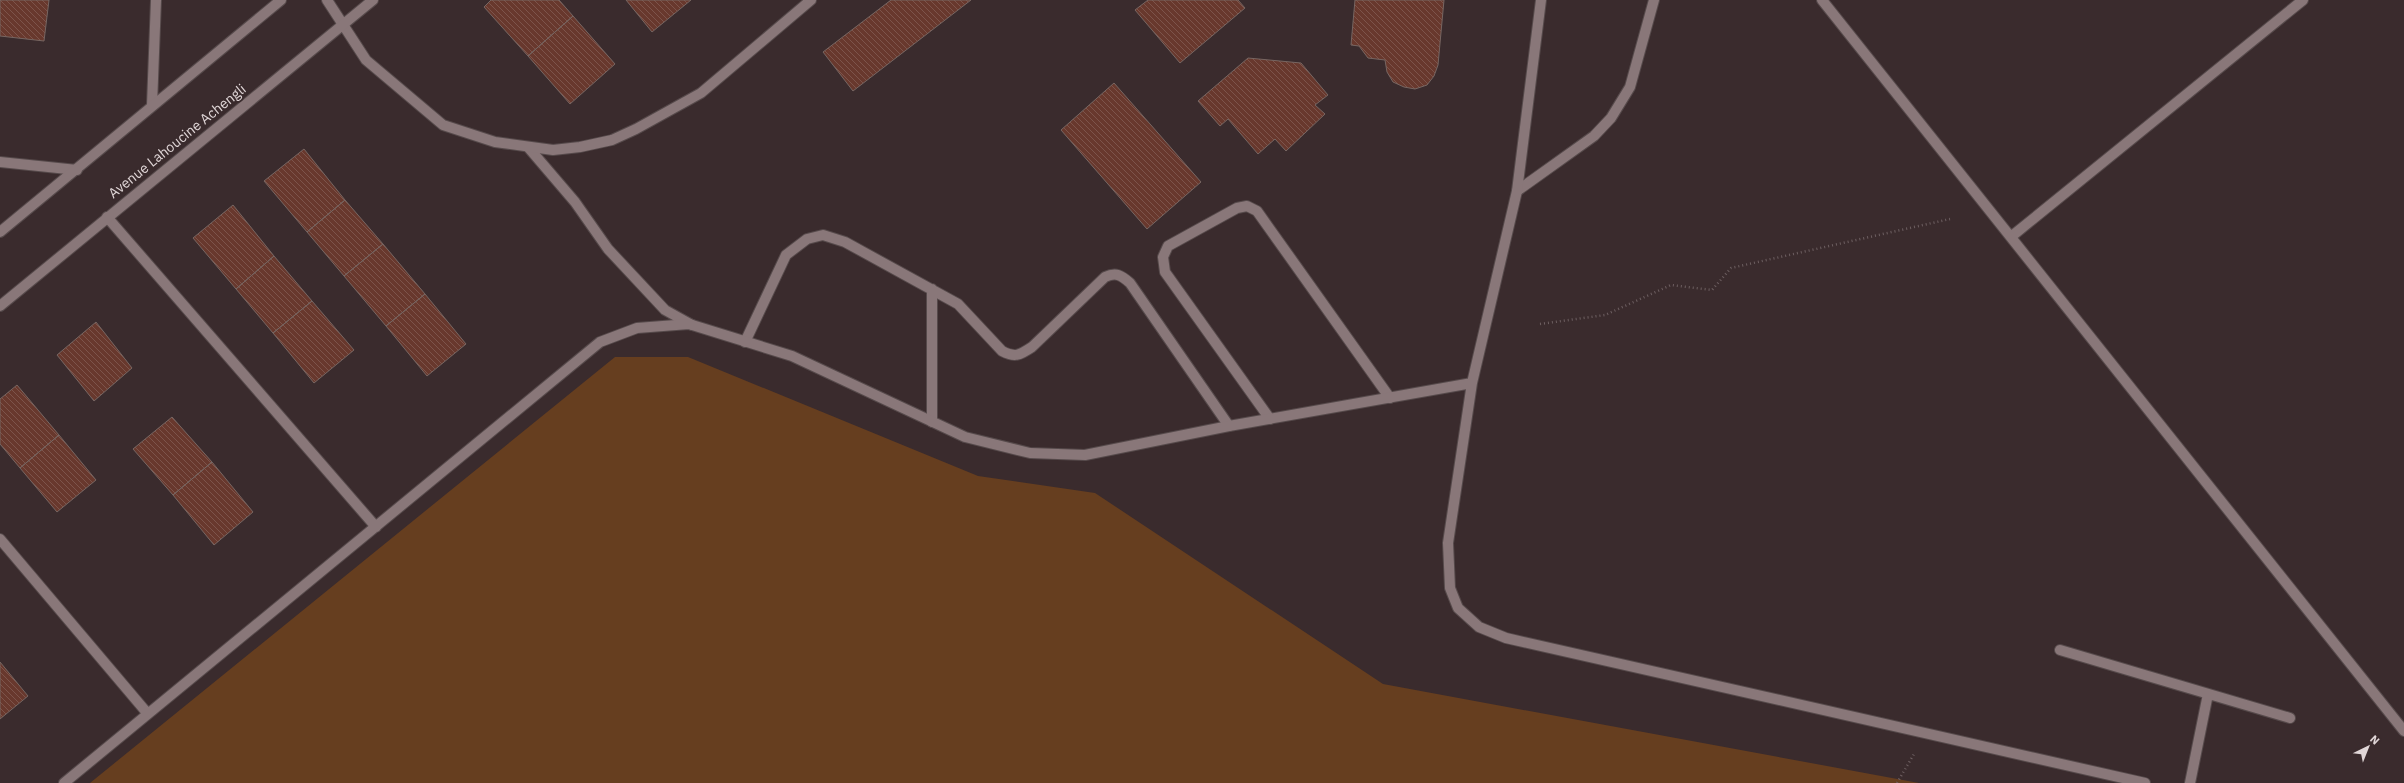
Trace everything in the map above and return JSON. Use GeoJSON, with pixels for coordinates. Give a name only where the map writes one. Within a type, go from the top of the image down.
{"type":"FeatureCollection","features":[{"type":"Feature","properties":{"kind":"street"},"geometry":{"type":"LineString","coordinates":[[152,105],[156,0]]}},
{"type":"Feature","properties":{"kind":"street"},"geometry":{"type":"LineString","coordinates":[[0,232],[77,170],[152,105],[281,0]]}},
{"type":"Feature","properties":{"kind":"street"},"geometry":{"type":"LineString","coordinates":[[327,0],[366,60],[443,125],[495,142],[553,150],[580,148],[612,140],[636,129],[700,93],[811,0]]}},
{"type":"Feature","properties":{"kind":"street","name":"Avenue Lahoucine Achengli"},"geometry":{"type":"LineString","coordinates":[[0,306],[373,0]]}},
{"type":"Feature","properties":{"kind":"street"},"geometry":{"type":"LineString","coordinates":[[1541,0],[1517,191],[1472,383],[1448,543],[1450,588],[1458,608],[1479,627],[1506,638],[2145,783]]}},
{"type":"Feature","properties":{"kind":"street"},"geometry":{"type":"LineString","coordinates":[[1517,191],[1594,136],[1611,118],[1630,87],[1654,0]]}},
{"type":"Feature","properties":{"kind":"street"},"geometry":{"type":"LineString","coordinates":[[1822,0],[2012,236],[2404,731]]}},
{"type":"Feature","properties":{"kind":"street"},"geometry":{"type":"LineString","coordinates":[[2012,236],[2303,0]]}},
{"type":"Feature","properties":{"kind":"street"},"geometry":{"type":"LineString","coordinates":[[528,147],[575,202],[613,255],[665,310],[692,325],[792,356],[965,437],[1030,452],[1085,455],[1229,426],[1472,383]]}},
{"type":"Feature","properties":{"kind":"street"},"geometry":{"type":"LineString","coordinates":[[0,162],[77,170]]}},
{"type":"Feature","properties":{"kind":"street"},"geometry":{"type":"LineString","coordinates":[[1270,419],[1165,272],[1163,257],[1168,246],[1237,208],[1247,206],[1257,211],[1390,398]]}},
{"type":"Feature","properties":{"kind":"street"},"geometry":{"type":"LineString","coordinates":[[107,217],[376,527]]}},
{"type":"Feature","properties":{"kind":"street"},"geometry":{"type":"LineString","coordinates":[[745,342],[786,255],[807,239],[823,235],[845,242],[958,304],[1002,351],[1011,356],[1019,356],[1032,348],[1105,277],[1113,273],[1121,275],[1130,283],[1229,426]]}},
{"type":"Feature","properties":{"kind":"street"},"geometry":{"type":"LineString","coordinates":[[932,289],[932,422]]}},
{"type":"Feature","properties":{"kind":"street"},"geometry":{"type":"LineString","coordinates":[[64,783],[600,342],[637,328],[692,325]]}},
{"type":"Feature","properties":{"kind":"street"},"geometry":{"type":"LineString","coordinates":[[0,539],[148,714]]}},
{"type":"Feature","properties":{"kind":"street"},"geometry":{"type":"LineString","coordinates":[[2060,650],[2290,718]]}},
{"type":"Feature","properties":{"kind":"street"},"geometry":{"type":"LineString","coordinates":[[2190,783],[2208,694]]}},
{"type":"Feature","properties":{"kind":"path"},"geometry":{"type":"LineString","coordinates":[[1540,324],[1605,315],[1671,285],[1712,290],[1731,268],[1950,219]]}},
{"type":"Feature","properties":{"kind":"path"},"geometry":{"type":"LineString","coordinates":[[1897,783],[1925,734]]}},
{"type":"Feature","properties":{"kind":"shaded area"},"geometry":{"type":"Polygon","coordinates":[[[615,357],[688,357],[978,476],[1095,493],[1383,684],[1919,783],[90,783],[615,357]]]}},
{"type":"Feature","properties":{"kind":"building"},"geometry":{"type":"Polygon","coordinates":[[[0,0],[49,0],[44,41],[0,36],[0,0]]]}},
{"type":"Feature","properties":{"kind":"building"},"geometry":{"type":"Polygon","coordinates":[[[491,0],[559,0],[573,16],[528,56],[484,7],[491,0]]]}},
{"type":"Feature","properties":{"kind":"building"},"geometry":{"type":"Polygon","coordinates":[[[626,0],[691,0],[652,32],[626,0]]]}},
{"type":"Feature","properties":{"kind":"building"},"geometry":{"type":"Polygon","coordinates":[[[891,0],[971,0],[853,91],[823,52],[891,0]]]}},
{"type":"Feature","properties":{"kind":"building"},"geometry":{"type":"Polygon","coordinates":[[[1148,0],[1238,0],[1245,8],[1180,63],[1135,10],[1148,0]]]}},
{"type":"Feature","properties":{"kind":"building"},"geometry":{"type":"Polygon","coordinates":[[[1355,0],[1444,0],[1438,65],[1434,76],[1427,85],[1415,89],[1404,87],[1393,82],[1387,72],[1385,60],[1368,58],[1359,46],[1351,45],[1355,0]]]}},
{"type":"Feature","properties":{"kind":"building"},"geometry":{"type":"Polygon","coordinates":[[[573,16],[615,64],[570,104],[528,56],[573,16]]]}},
{"type":"Feature","properties":{"kind":"building"},"geometry":{"type":"Polygon","coordinates":[[[1248,58],[1301,63],[1328,95],[1315,105],[1325,114],[1286,151],[1275,139],[1258,154],[1228,119],[1220,126],[1198,101],[1248,58]]]}},
{"type":"Feature","properties":{"kind":"building"},"geometry":{"type":"Polygon","coordinates":[[[1114,83],[1201,182],[1147,229],[1061,130],[1114,83]]]}},
{"type":"Feature","properties":{"kind":"building"},"geometry":{"type":"Polygon","coordinates":[[[304,149],[345,200],[307,232],[264,181],[304,149]]]}},
{"type":"Feature","properties":{"kind":"building"},"geometry":{"type":"Polygon","coordinates":[[[345,200],[383,244],[344,276],[307,232],[345,200]]]}},
{"type":"Feature","properties":{"kind":"building"},"geometry":{"type":"Polygon","coordinates":[[[233,205],[274,256],[236,289],[193,238],[233,205]]]}},
{"type":"Feature","properties":{"kind":"building"},"geometry":{"type":"Polygon","coordinates":[[[383,244],[425,294],[386,326],[344,276],[383,244]]]}},
{"type":"Feature","properties":{"kind":"building"},"geometry":{"type":"Polygon","coordinates":[[[274,256],[312,301],[273,333],[236,289],[274,256]]]}},
{"type":"Feature","properties":{"kind":"building"},"geometry":{"type":"Polygon","coordinates":[[[425,294],[466,344],[427,376],[386,326],[425,294]]]}},
{"type":"Feature","properties":{"kind":"building"},"geometry":{"type":"Polygon","coordinates":[[[312,301],[354,350],[314,383],[273,333],[312,301]]]}},
{"type":"Feature","properties":{"kind":"building"},"geometry":{"type":"Polygon","coordinates":[[[96,322],[132,368],[94,401],[57,355],[96,322]]]}},
{"type":"Feature","properties":{"kind":"building"},"geometry":{"type":"Polygon","coordinates":[[[17,385],[59,435],[20,468],[0,444],[0,399],[17,385]]]}},
{"type":"Feature","properties":{"kind":"building"},"geometry":{"type":"Polygon","coordinates":[[[172,417],[212,462],[173,495],[133,449],[172,417]]]}},
{"type":"Feature","properties":{"kind":"building"},"geometry":{"type":"Polygon","coordinates":[[[59,435],[96,480],[57,512],[20,468],[59,435]]]}},
{"type":"Feature","properties":{"kind":"building"},"geometry":{"type":"Polygon","coordinates":[[[212,462],[253,512],[214,545],[173,495],[212,462]]]}},
{"type":"Feature","properties":{"kind":"building"},"geometry":{"type":"Polygon","coordinates":[[[0,662],[28,696],[0,719],[0,662]]]}}]}
